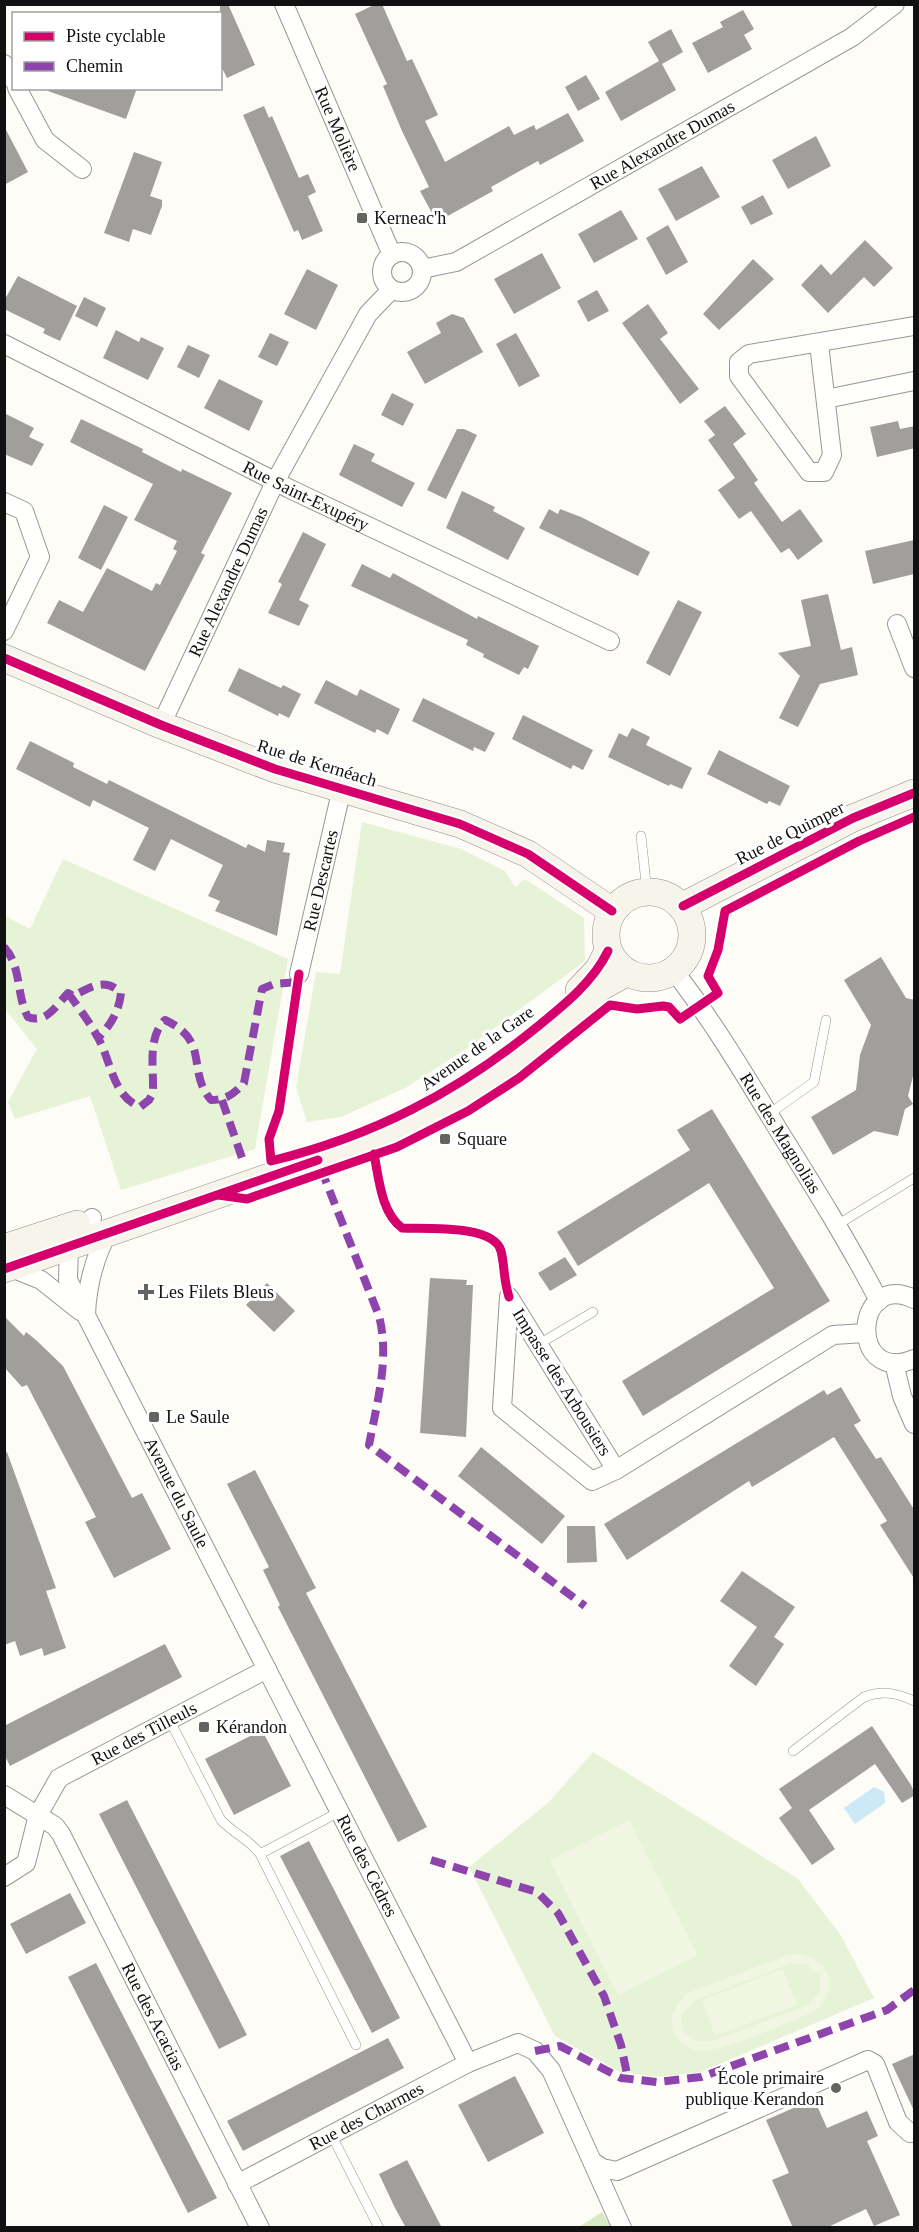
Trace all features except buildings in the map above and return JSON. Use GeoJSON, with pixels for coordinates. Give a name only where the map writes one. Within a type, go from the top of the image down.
{"type":"FeatureCollection","features":[{"type":"Feature","properties":{"kind":"main road","name":"Rue de Kernéach"},"geometry":{"type":"LineString","coordinates":[[4,658],[161,725],[275,769],[460,824],[519,850],[612,911]]}},
{"type":"Feature","properties":{"kind":"main road","name":"Rue de Quimper"},"geometry":{"type":"LineString","coordinates":[[683,906],[854,818],[915,793]]}},
{"type":"Feature","properties":{"kind":"main road"},"geometry":{"type":"LineString","coordinates":[[646,892],[664,894],[683,906],[691,926],[692,940],[688,954],[674,970],[655,978],[640,978],[626,972],[615,963],[608,951],[605,938],[612,911],[622,900],[646,892]]}},
{"type":"Feature","properties":{"kind":"main road","name":"Avenue de la Gare"},"geometry":{"type":"LineString","coordinates":[[6,1261],[100,1225],[353,1136],[429,1102],[501,1056],[552,1016],[599,969],[608,951]]}},
{"type":"Feature","properties":{"kind":"main road","name":"Avenue de la Gare"},"geometry":{"type":"LineString","coordinates":[[6,1261],[69,1245],[100,1225],[318,1160],[430,1113],[512,1060],[599,988],[626,972]]}},
{"type":"Feature","properties":{"kind":"street","name":"Rue Molière"},"geometry":{"type":"LineString","coordinates":[[284,4],[392,255]]}},
{"type":"Feature","properties":{"kind":"street","name":"Rue Alexandre Dumas"},"geometry":{"type":"LineString","coordinates":[[422,270],[456,262],[852,37],[895,4]]}},
{"type":"Feature","properties":{"kind":"street"},"geometry":{"type":"LineString","coordinates":[[4,64],[12,78]]}},
{"type":"Feature","properties":{"kind":"street"},"geometry":{"type":"LineString","coordinates":[[18,90],[45,140],[82,169]]}},
{"type":"Feature","properties":{"kind":"street"},"geometry":{"type":"LineString","coordinates":[[411,254],[422,270],[422,276],[416,287],[404,292],[391,290],[382,275],[384,263],[392,255],[411,254]]}},
{"type":"Feature","properties":{"kind":"street","name":"Rue Alexandre Dumas"},"geometry":{"type":"LineString","coordinates":[[161,725],[276,480],[368,314],[391,290]]}},
{"type":"Feature","properties":{"kind":"street"},"geometry":{"type":"LineString","coordinates":[[819,344],[832,455],[824,472],[809,472],[739,376],[739,362],[748,354],[819,344],[915,326]]}},
{"type":"Feature","properties":{"kind":"street","name":"Rue Saint-Exupéry"},"geometry":{"type":"LineString","coordinates":[[4,344],[276,480],[610,641]]}},
{"type":"Feature","properties":{"kind":"street"},"geometry":{"type":"LineString","coordinates":[[826,399],[915,381]]}},
{"type":"Feature","properties":{"kind":"street"},"geometry":{"type":"LineString","coordinates":[[4,502],[24,511],[40,557],[4,631]]}},
{"type":"Feature","properties":{"kind":"street"},"geometry":{"type":"LineString","coordinates":[[897,624],[915,668]]}},
{"type":"Feature","properties":{"kind":"street","name":"Rue Descartes"},"geometry":{"type":"LineString","coordinates":[[300,974],[342,788]]}},
{"type":"Feature","properties":{"kind":"street","name":"Rue des Magnolias"},"geometry":{"type":"LineString","coordinates":[[674,970],[701,1005],[769,1114],[837,1225],[879,1301]]}},
{"type":"Feature","properties":{"kind":"street"},"geometry":{"type":"LineString","coordinates":[[86,1316],[87,1290],[100,1225]]}},
{"type":"Feature","properties":{"kind":"street","name":"Avenue du Saule"},"geometry":{"type":"LineString","coordinates":[[69,1245],[68,1280],[267,1669]]}},
{"type":"Feature","properties":{"kind":"street"},"geometry":{"type":"LineString","coordinates":[[6,1261],[41,1280],[86,1316]]}},
{"type":"Feature","properties":{"kind":"street"},"geometry":{"type":"LineString","coordinates":[[915,1299],[899,1295],[879,1301],[868,1315],[865,1333],[874,1353],[894,1363],[915,1359]]}},
{"type":"Feature","properties":{"kind":"street","name":"Impasse des Arbousiers"},"geometry":{"type":"LineString","coordinates":[[616,1470],[509,1297],[502,1408],[592,1480],[616,1470],[833,1335],[865,1333]]}},
{"type":"Feature","properties":{"kind":"street"},"geometry":{"type":"LineString","coordinates":[[894,1363],[902,1396],[915,1424]]}},
{"type":"Feature","properties":{"kind":"street","name":"Rue des Tilleuls"},"geometry":{"type":"LineString","coordinates":[[4,1877],[26,1863],[38,1815],[59,1778],[267,1669]]}},
{"type":"Feature","properties":{"kind":"street","name":"Rue des Cèdres"},"geometry":{"type":"LineString","coordinates":[[267,1669],[468,2063]]}},
{"type":"Feature","properties":{"kind":"street","name":"Rue des Acacias"},"geometry":{"type":"LineString","coordinates":[[4,1796],[55,1826],[61,1834],[260,2228]]}},
{"type":"Feature","properties":{"kind":"street","name":"Rue des Charmes"},"geometry":{"type":"LineString","coordinates":[[237,2184],[468,2063],[518,2043],[535,2051],[551,2070],[622,2228]]}},
{"type":"Feature","properties":{"kind":"street"},"geometry":{"type":"LineString","coordinates":[[592,2161],[602,2168],[617,2171],[868,2061],[874,2064],[898,2122],[910,2133],[915,2133]]}},
{"type":"Feature","properties":{"kind":"lane"},"geometry":{"type":"LineString","coordinates":[[641,836],[646,892]]}},
{"type":"Feature","properties":{"kind":"lane"},"geometry":{"type":"LineString","coordinates":[[769,1114],[814,1082],[826,1020]]}},
{"type":"Feature","properties":{"kind":"lane"},"geometry":{"type":"LineString","coordinates":[[837,1225],[915,1178]]}},
{"type":"Feature","properties":{"kind":"lane"},"geometry":{"type":"LineString","coordinates":[[539,1344],[593,1312]]}},
{"type":"Feature","properties":{"kind":"lane"},"geometry":{"type":"LineString","coordinates":[[793,1751],[864,1697],[875,1692],[895,1693],[915,1701]]}},
{"type":"Feature","properties":{"kind":"lane"},"geometry":{"type":"LineString","coordinates":[[169,1719],[221,1820],[234,1834],[254,1845],[260,1854],[356,2045]]}},
{"type":"Feature","properties":{"kind":"lane"},"geometry":{"type":"LineString","coordinates":[[260,1854],[339,1812]]}},
{"type":"Feature","properties":{"kind":"lane"},"geometry":{"type":"LineString","coordinates":[[331,2134],[379,2228]]}},
{"type":"Feature","properties":{"kind":"green space"},"geometry":{"type":"Polygon","coordinates":[[[362,822],[461,849],[505,871],[515,887],[525,879],[584,918],[585,961],[466,1049],[405,1088],[341,1117],[307,1122],[296,1087],[316,972],[340,974],[362,822]]]}},
{"type":"Feature","properties":{"kind":"green space"},"geometry":{"type":"Polygon","coordinates":[[[63,859],[288,959],[255,1149],[121,1190],[90,1096],[15,1119],[8,1102],[37,1049],[5,1009],[5,916],[30,929],[63,859]]]}},
{"type":"Feature","properties":{"kind":"green space"},"geometry":{"type":"Polygon","coordinates":[[[593,1752],[797,1878],[840,1934],[874,1998],[701,2072],[658,2077],[620,2072],[555,2036],[469,1867],[549,1802],[593,1752]]]}},
{"type":"Feature","properties":{"kind":"green space"},"geometry":{"type":"Polygon","coordinates":[[[629,1820],[697,1955],[618,1995],[550,1860],[629,1820]]]}},
{"type":"Feature","properties":{"kind":"green space"},"geometry":{"type":"Polygon","coordinates":[[[801,1954],[811,1958],[825,1969],[829,1976],[829,1992],[817,2009],[758,2035],[709,2050],[700,2051],[691,2048],[677,2037],[672,2024],[673,2013],[688,1993],[788,1955],[801,1954]],[[792,1963],[694,2001],[681,2015],[682,2030],[695,2041],[710,2042],[808,2005],[820,1991],[820,1976],[808,1965],[792,1963]]]}},
{"type":"Feature","properties":{"kind":"green space"},"geometry":{"type":"Polygon","coordinates":[[[783,1969],[797,2005],[715,2036],[702,2000],[783,1969]]]}},
{"type":"Feature","properties":{"kind":"green space"},"geometry":{"type":"Polygon","coordinates":[[[602,2212],[611,2227],[579,2227],[602,2212]]]}},
{"type":"Feature","properties":{"kind":"water"},"geometry":{"type":"Polygon","coordinates":[[[874,1787],[884,1792],[885,1803],[855,1824],[844,1808],[874,1787]]]}},
{"type":"Feature","properties":{"kind":"marked path"},"geometry":{"type":"LineString","coordinates":[[4,947],[14,963],[24,1009],[28,1017],[34,1019],[45,1016],[68,993],[73,996],[98,985],[109,985],[121,993],[114,1017],[98,1038]]}},
{"type":"Feature","properties":{"kind":"marked path"},"geometry":{"type":"LineString","coordinates":[[68,993],[102,1045],[113,1076],[123,1094],[140,1107],[149,1100],[153,1093],[154,1044],[159,1027],[165,1020],[179,1028],[188,1037],[193,1047],[204,1089],[211,1100],[225,1098],[244,1083],[262,989],[274,984],[298,982]]}},
{"type":"Feature","properties":{"kind":"marked path"},"geometry":{"type":"LineString","coordinates":[[222,1100],[242,1158]]}},
{"type":"Feature","properties":{"kind":"marked path"},"geometry":{"type":"LineString","coordinates":[[321,1169],[379,1316],[382,1332],[383,1364],[369,1445],[585,1606]]}},
{"type":"Feature","properties":{"kind":"marked path"},"geometry":{"type":"LineString","coordinates":[[431,1860],[537,1892],[558,1913],[604,1996],[621,2045],[628,2079]]}},
{"type":"Feature","properties":{"kind":"marked path"},"geometry":{"type":"LineString","coordinates":[[535,2051],[560,2046],[621,2078],[657,2082],[701,2077],[887,2010],[914,1990]]}},
{"type":"Feature","properties":{"kind":"cycle path"},"geometry":{"type":"LineString","coordinates":[[4,658],[161,725],[275,769],[460,824],[528,854],[612,911]]}},
{"type":"Feature","properties":{"kind":"cycle path"},"geometry":{"type":"LineString","coordinates":[[683,906],[853,818],[914,793]]}},
{"type":"Feature","properties":{"kind":"cycle path"},"geometry":{"type":"LineString","coordinates":[[218,1195],[247,1199],[397,1147],[468,1111],[519,1078],[610,1005],[637,1009],[669,1007],[680,1019],[718,993],[708,976],[718,950],[725,911],[859,841],[914,817]]}},
{"type":"Feature","properties":{"kind":"cycle path"},"geometry":{"type":"LineString","coordinates":[[299,974],[279,1111],[269,1139],[271,1161],[344,1139],[379,1125],[444,1092],[476,1072],[537,1027],[586,983],[608,951]]}},
{"type":"Feature","properties":{"kind":"cycle path"},"geometry":{"type":"LineString","coordinates":[[374,1154],[385,1204],[395,1221],[402,1228],[473,1232],[496,1242],[501,1251],[509,1297]]}},
{"type":"Feature","properties":{"kind":"cycle path"},"geometry":{"type":"LineString","coordinates":[[4,1269],[318,1160]]}},
{"type":"Feature","properties":{"kind":"place","name":"Kerneac'h"},"geometry":{"type":"Point","coordinates":[362,218]}},
{"type":"Feature","properties":{"kind":"place","name":"Square"},"geometry":{"type":"Point","coordinates":[445,1139]}},
{"type":"Feature","properties":{"kind":"place","name":"Les Filets Bleus"},"geometry":{"type":"Point","coordinates":[146,1292]}},
{"type":"Feature","properties":{"kind":"place","name":"Le Saule"},"geometry":{"type":"Point","coordinates":[154,1417]}},
{"type":"Feature","properties":{"kind":"place","name":"Kérandon"},"geometry":{"type":"Point","coordinates":[204,1727]}},
{"type":"Feature","properties":{"kind":"place","name":"École primaire publique Kerandon"},"geometry":{"type":"Point","coordinates":[836,2088]}}]}
